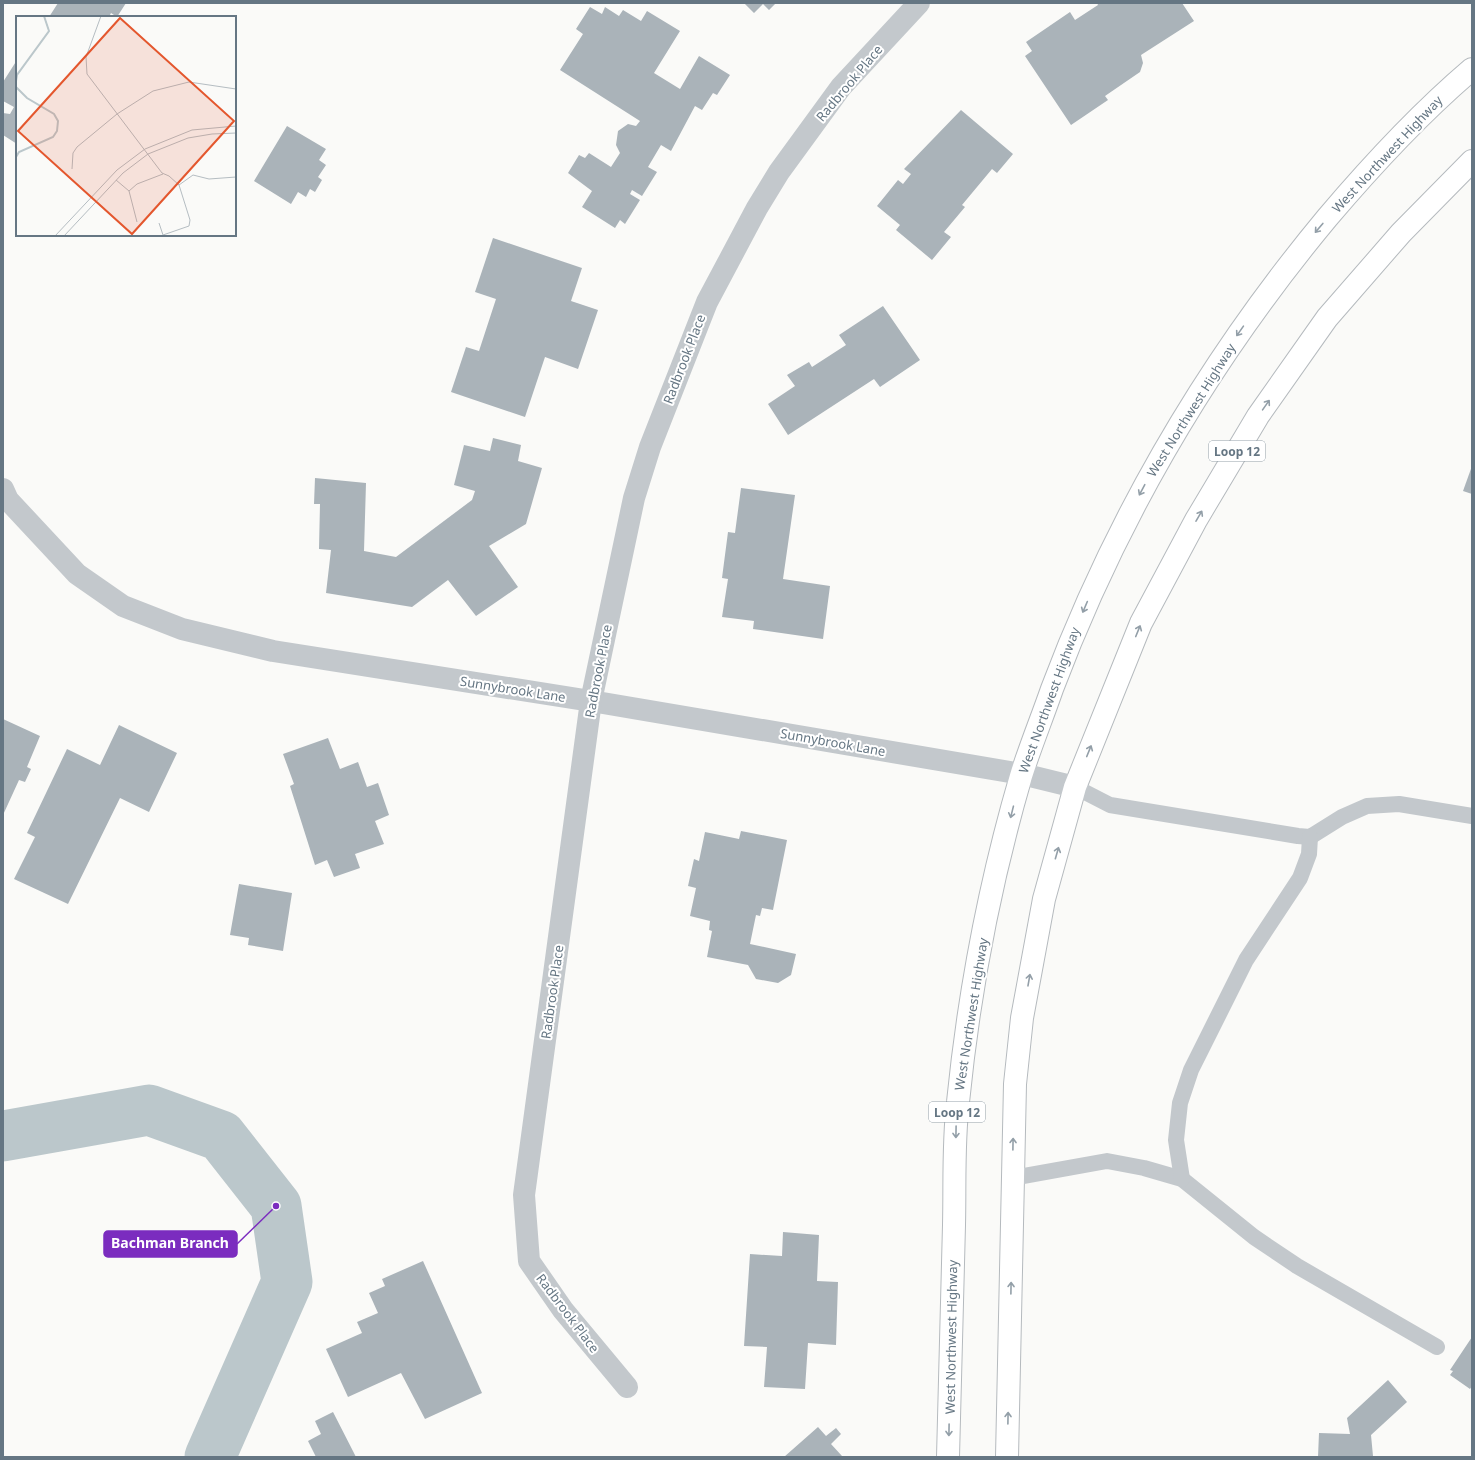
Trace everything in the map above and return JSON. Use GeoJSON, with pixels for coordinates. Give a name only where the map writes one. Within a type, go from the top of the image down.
{"type":"FeatureCollection","features":[{"type":"Feature","properties":{"kind":"main road","name":"West Northwest Highway"},"geometry":{"type":"LineString","coordinates":[[948,1457],[957,1106],[978,964],[991,894],[1022,774],[1072,639],[1099,574],[1157,462],[1192,404],[1239,332],[1286,267],[1347,194],[1392,145],[1451,86],[1472,68]]}},
{"type":"Feature","properties":{"kind":"main road","name":"Loop 12"},"geometry":{"type":"LineString","coordinates":[[1007,1457],[1015,1084],[1022,1018],[1044,899],[1075,787],[1141,623],[1196,520],[1258,416],[1337,307],[1401,233],[1472,161]]}},
{"type":"Feature","properties":{"kind":"street","name":"Radbrook Place"},"geometry":{"type":"LineString","coordinates":[[627,1387],[564,1310],[530,1261],[524,1195],[591,702],[634,498],[650,447],[707,302],[757,208],[779,172],[841,87],[919,3]]}},
{"type":"Feature","properties":{"kind":"street","name":"Sunnybrook Lane"},"geometry":{"type":"LineString","coordinates":[[3,489],[8,500],[77,574],[123,606],[182,629],[273,651],[591,702],[1022,774],[1075,787]]}},
{"type":"Feature","properties":{"kind":"lane"},"geometry":{"type":"LineString","coordinates":[[1075,787],[1110,804],[1233,826],[1310,837],[1342,817],[1367,806],[1399,804],[1472,816]]}},
{"type":"Feature","properties":{"kind":"lane"},"geometry":{"type":"LineString","coordinates":[[1182,1178],[1176,1140],[1180,1103],[1191,1070],[1246,960],[1300,878],[1309,854],[1310,837]]}},
{"type":"Feature","properties":{"kind":"lane"},"geometry":{"type":"LineString","coordinates":[[1013,1178],[1107,1161],[1144,1168],[1182,1178],[1254,1237],[1297,1266],[1437,1347]]}},
{"type":"Feature","properties":{"kind":"building"},"geometry":{"type":"Polygon","coordinates":[[[58,3],[126,3],[118,16],[111,13],[110,16],[50,16],[58,3]]]}},
{"type":"Feature","properties":{"kind":"building"},"geometry":{"type":"Polygon","coordinates":[[[744,3],[776,3],[769,10],[763,4],[754,13],[744,3]]]}},
{"type":"Feature","properties":{"kind":"building"},"geometry":{"type":"Polygon","coordinates":[[[1097,3],[1182,3],[1194,21],[1141,55],[1143,63],[1140,72],[1105,96],[1108,100],[1071,125],[1025,56],[1032,51],[1026,42],[1070,12],[1075,20],[1098,5],[1097,3]]]}},
{"type":"Feature","properties":{"kind":"building"},"geometry":{"type":"Polygon","coordinates":[[[590,7],[602,14],[605,7],[619,16],[623,10],[641,21],[647,11],[680,31],[654,73],[680,89],[699,56],[730,75],[717,95],[713,93],[702,110],[695,106],[671,151],[661,145],[648,167],[657,172],[642,196],[632,190],[630,194],[640,200],[625,224],[620,220],[615,228],[582,207],[592,191],[568,173],[579,155],[585,158],[589,153],[611,167],[620,153],[616,145],[618,131],[628,124],[636,126],[640,121],[560,70],[583,34],[576,29],[590,7]]]}},
{"type":"Feature","properties":{"kind":"building"},"geometry":{"type":"Polygon","coordinates":[[[16,62],[16,143],[3,135],[3,113],[10,114],[14,107],[3,101],[3,82],[16,62]]]}},
{"type":"Feature","properties":{"kind":"building"},"geometry":{"type":"Polygon","coordinates":[[[961,110],[1013,154],[997,173],[992,169],[962,205],[965,207],[944,232],[951,237],[932,260],[896,230],[900,225],[877,206],[898,180],[903,184],[911,174],[904,169],[961,110]]]}},
{"type":"Feature","properties":{"kind":"building"},"geometry":{"type":"Polygon","coordinates":[[[287,126],[326,149],[319,160],[326,165],[318,177],[322,180],[315,192],[310,189],[306,197],[298,192],[291,204],[254,181],[287,126]]]}},
{"type":"Feature","properties":{"kind":"building"},"geometry":{"type":"Polygon","coordinates":[[[493,238],[582,268],[571,301],[598,310],[578,369],[545,357],[525,417],[451,392],[466,347],[479,351],[496,299],[475,292],[493,238]]]}},
{"type":"Feature","properties":{"kind":"building"},"geometry":{"type":"Polygon","coordinates":[[[883,306],[920,360],[880,387],[874,379],[788,435],[768,404],[795,386],[787,375],[809,362],[812,367],[846,345],[839,335],[883,306]]]}},
{"type":"Feature","properties":{"kind":"building"},"geometry":{"type":"Polygon","coordinates":[[[493,438],[521,445],[518,461],[542,468],[526,524],[489,546],[518,587],[476,616],[448,580],[412,607],[326,593],[331,550],[319,549],[320,504],[314,504],[315,478],[366,483],[364,551],[396,557],[472,500],[475,491],[454,485],[464,445],[490,451],[493,438]]]}},
{"type":"Feature","properties":{"kind":"building"},"geometry":{"type":"Polygon","coordinates":[[[1472,466],[1472,494],[1463,491],[1472,466]]]}},
{"type":"Feature","properties":{"kind":"building"},"geometry":{"type":"Polygon","coordinates":[[[741,488],[795,495],[783,579],[830,586],[823,639],[753,629],[754,621],[722,617],[728,579],[722,578],[728,532],[735,533],[741,488]]]}},
{"type":"Feature","properties":{"kind":"building"},"geometry":{"type":"Polygon","coordinates":[[[3,719],[40,736],[27,767],[31,769],[25,782],[19,780],[3,815],[3,719]]]}},
{"type":"Feature","properties":{"kind":"building"},"geometry":{"type":"Polygon","coordinates":[[[119,725],[177,753],[149,812],[120,798],[68,904],[14,879],[35,837],[27,833],[67,749],[100,765],[119,725]]]}},
{"type":"Feature","properties":{"kind":"building"},"geometry":{"type":"Polygon","coordinates":[[[328,738],[340,769],[358,762],[367,787],[378,783],[389,815],[375,821],[384,844],[355,854],[360,868],[334,877],[327,860],[315,865],[290,786],[294,784],[283,754],[328,738]]]}},
{"type":"Feature","properties":{"kind":"building"},"geometry":{"type":"Polygon","coordinates":[[[741,831],[787,840],[773,910],[762,908],[760,916],[756,915],[750,944],[796,954],[791,975],[778,983],[756,979],[748,965],[707,957],[712,931],[709,930],[710,921],[690,916],[696,888],[688,886],[694,859],[699,861],[705,832],[739,839],[741,831]]]}},
{"type":"Feature","properties":{"kind":"building"},"geometry":{"type":"Polygon","coordinates":[[[239,884],[292,893],[283,951],[248,945],[249,938],[230,935],[239,884]]]}},
{"type":"Feature","properties":{"kind":"building"},"geometry":{"type":"Polygon","coordinates":[[[783,1232],[819,1235],[817,1281],[838,1282],[836,1345],[808,1343],[805,1389],[764,1387],[767,1347],[744,1346],[750,1254],[782,1256],[783,1232]]]}},
{"type":"Feature","properties":{"kind":"building"},"geometry":{"type":"Polygon","coordinates":[[[423,1261],[482,1393],[425,1419],[401,1373],[348,1397],[326,1349],[362,1333],[357,1322],[378,1313],[369,1293],[385,1286],[382,1279],[423,1261]]]}},
{"type":"Feature","properties":{"kind":"building"},"geometry":{"type":"Polygon","coordinates":[[[1472,1337],[1472,1386],[1470,1389],[1450,1375],[1453,1371],[1450,1370],[1472,1337]]]}},
{"type":"Feature","properties":{"kind":"building"},"geometry":{"type":"Polygon","coordinates":[[[1388,1380],[1407,1402],[1371,1435],[1373,1456],[1376,1457],[1318,1457],[1319,1433],[1350,1434],[1347,1418],[1388,1380]]]}},
{"type":"Feature","properties":{"kind":"building"},"geometry":{"type":"Polygon","coordinates":[[[333,1412],[356,1457],[316,1457],[308,1441],[321,1434],[315,1421],[333,1412]]]}},
{"type":"Feature","properties":{"kind":"building"},"geometry":{"type":"Polygon","coordinates":[[[818,1427],[826,1436],[836,1428],[841,1434],[831,1444],[842,1456],[784,1457],[818,1427]]]}},
{"type":"Feature","properties":{"kind":"waterway"},"geometry":{"type":"LineString","coordinates":[[3,1136],[149,1110],[221,1136],[276,1206],[287,1282],[210,1457]]}},
{"type":"Feature","properties":{"kind":"place","name":"Bachman Branch"},"geometry":{"type":"Point","coordinates":[276,1206]}}]}
